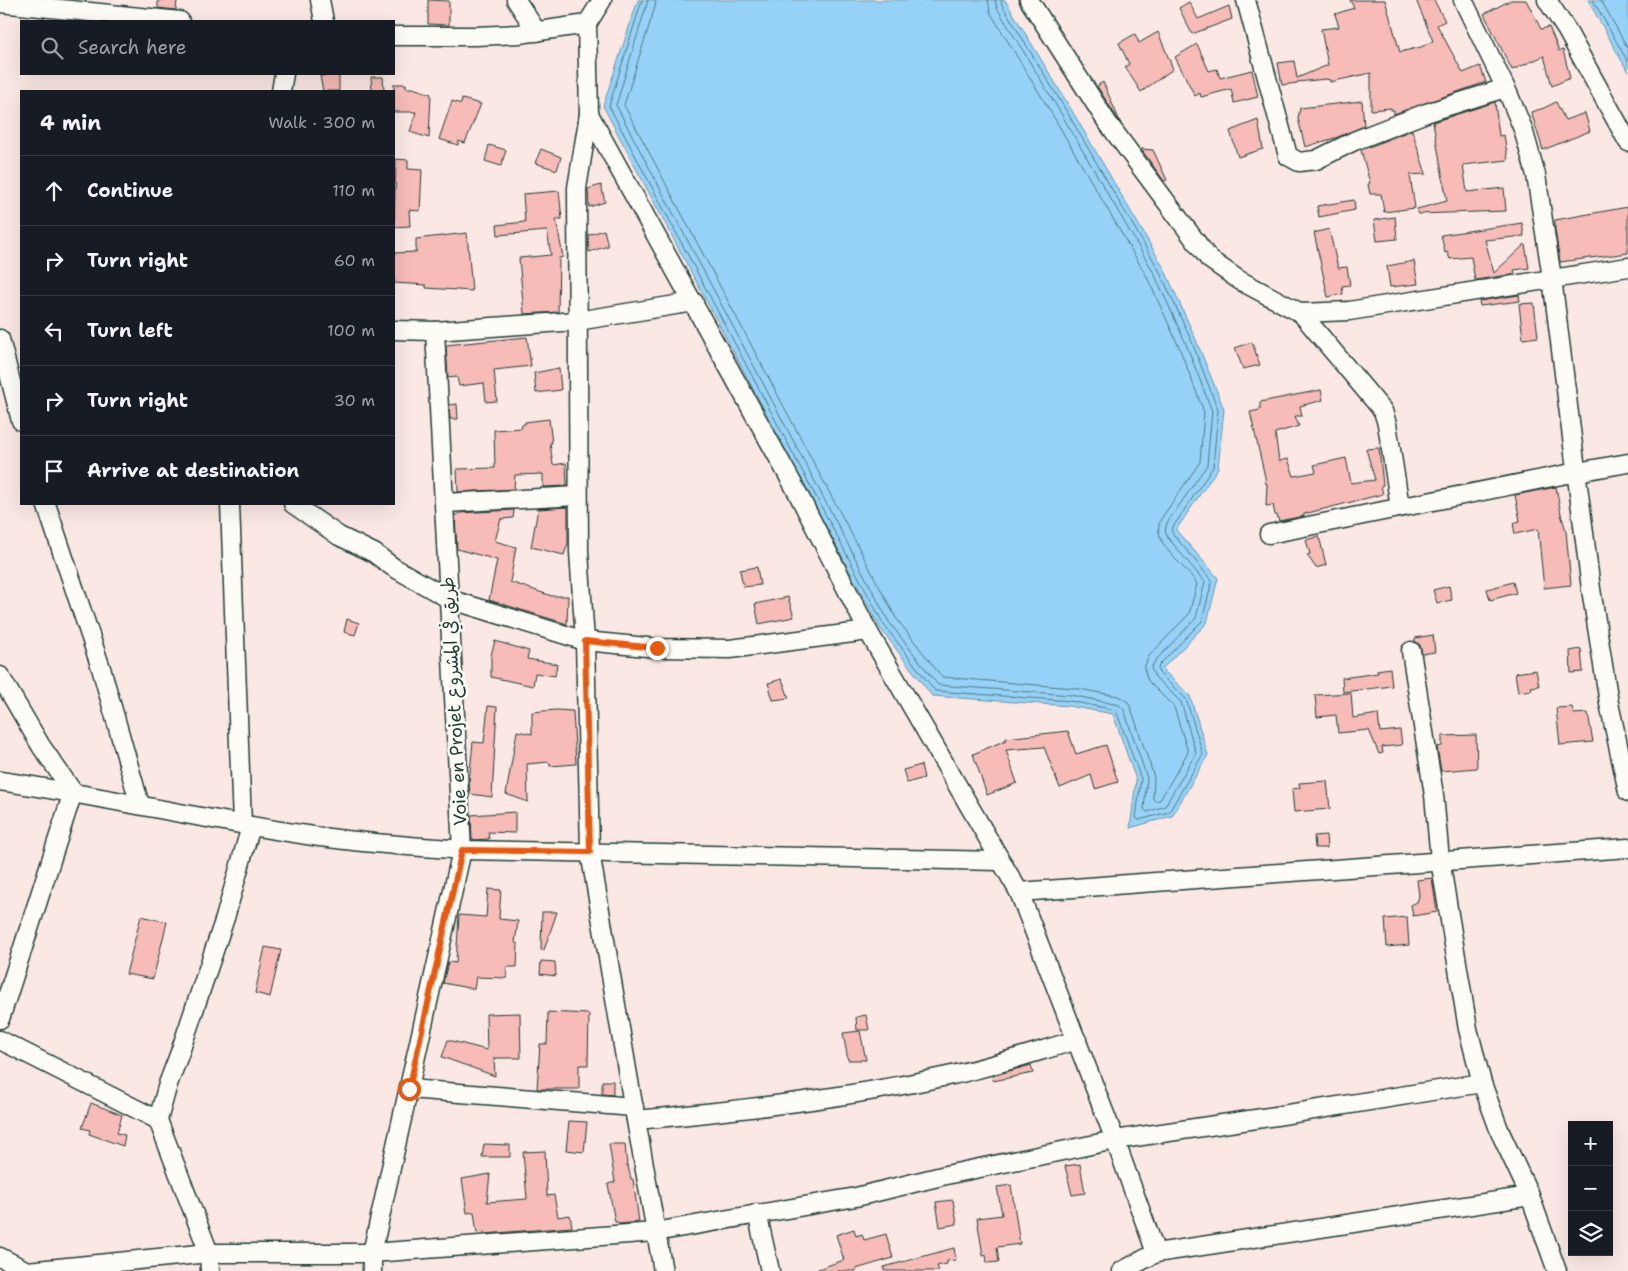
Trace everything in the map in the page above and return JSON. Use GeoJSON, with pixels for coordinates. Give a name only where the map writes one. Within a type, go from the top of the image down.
{"type":"FeatureCollection","features":[{"type":"Feature","properties":{"kind":"street"},"geometry":{"type":"LineString","coordinates":[[320,0],[324,20]]}},
{"type":"Feature","properties":{"kind":"street"},"geometry":{"type":"LineString","coordinates":[[516,0],[537,32]]}},
{"type":"Feature","properties":{"kind":"street"},"geometry":{"type":"LineString","coordinates":[[602,0],[587,24],[589,114],[577,188],[578,552],[585,641],[590,852],[663,1271]]}},
{"type":"Feature","properties":{"kind":"street"},"geometry":{"type":"LineString","coordinates":[[1029,0],[1107,122],[1209,259],[1239,280],[1301,313],[1383,412],[1387,424],[1400,507]]}},
{"type":"Feature","properties":{"kind":"street"},"geometry":{"type":"LineString","coordinates":[[1246,0],[1288,156],[1299,162],[1316,160],[1354,141],[1426,113],[1505,88]]}},
{"type":"Feature","properties":{"kind":"street"},"geometry":{"type":"LineString","coordinates":[[1463,0],[1523,128],[1536,176],[1552,278],[1591,589],[1609,703],[1628,792]]}},
{"type":"Feature","properties":{"kind":"street"},"geometry":{"type":"LineString","coordinates":[[1547,0],[1566,29],[1628,142]]}},
{"type":"Feature","properties":{"kind":"street"},"geometry":{"type":"LineString","coordinates":[[0,3],[170,20]]}},
{"type":"Feature","properties":{"kind":"street"},"geometry":{"type":"LineString","coordinates":[[395,36],[475,36],[537,32],[587,24]]}},
{"type":"Feature","properties":{"kind":"street"},"geometry":{"type":"LineString","coordinates":[[281,90],[284,75]]}},
{"type":"Feature","properties":{"kind":"street"},"geometry":{"type":"LineString","coordinates":[[589,114],[795,488],[868,631],[1019,892],[1115,1140],[1156,1253]]}},
{"type":"Feature","properties":{"kind":"street"},"geometry":{"type":"LineString","coordinates":[[1301,313],[1349,312],[1628,267]]}},
{"type":"Feature","properties":{"kind":"street"},"geometry":{"type":"LineString","coordinates":[[395,330],[435,331],[578,321],[694,302]]}},
{"type":"Feature","properties":{"kind":"street","name":"Voie en Projet طريق في المشروع"},"geometry":{"type":"LineString","coordinates":[[372,1271],[372,1253],[462,850],[435,331]]}},
{"type":"Feature","properties":{"kind":"street"},"geometry":{"type":"LineString","coordinates":[[0,339],[20,416]]}},
{"type":"Feature","properties":{"kind":"street"},"geometry":{"type":"LineString","coordinates":[[1269,534],[1628,463]]}},
{"type":"Feature","properties":{"kind":"street"},"geometry":{"type":"LineString","coordinates":[[444,503],[578,496]]}},
{"type":"Feature","properties":{"kind":"street"},"geometry":{"type":"LineString","coordinates":[[46,505],[101,668],[140,805]]}},
{"type":"Feature","properties":{"kind":"street"},"geometry":{"type":"LineString","coordinates":[[210,1271],[209,1253],[158,1120],[168,1084],[225,918],[247,825],[230,505]]}},
{"type":"Feature","properties":{"kind":"street"},"geometry":{"type":"LineString","coordinates":[[294,505],[339,536],[374,553],[393,568],[449,599],[585,641],[657,648],[730,649],[868,631]]}},
{"type":"Feature","properties":{"kind":"street"},"geometry":{"type":"LineString","coordinates":[[1411,651],[1434,794],[1440,860],[1468,1029],[1482,1083],[1500,1132],[1530,1196],[1557,1271]]}},
{"type":"Feature","properties":{"kind":"street"},"geometry":{"type":"LineString","coordinates":[[0,676],[41,746],[73,792]]}},
{"type":"Feature","properties":{"kind":"street"},"geometry":{"type":"LineString","coordinates":[[0,781],[73,792],[247,825],[360,842],[462,850],[1000,861]]}},
{"type":"Feature","properties":{"kind":"street"},"geometry":{"type":"LineString","coordinates":[[0,1019],[73,792]]}},
{"type":"Feature","properties":{"kind":"street"},"geometry":{"type":"LineString","coordinates":[[1019,892],[1440,860],[1628,848]]}},
{"type":"Feature","properties":{"kind":"street"},"geometry":{"type":"LineString","coordinates":[[0,1040],[158,1120]]}},
{"type":"Feature","properties":{"kind":"street"},"geometry":{"type":"LineString","coordinates":[[409,1089],[635,1114],[733,1111],[866,1092],[954,1075],[1076,1040]]}},
{"type":"Feature","properties":{"kind":"street"},"geometry":{"type":"LineString","coordinates":[[0,1257],[27,1271],[209,1253],[372,1253],[656,1232],[856,1197],[946,1175],[1115,1140],[1482,1083]]}},
{"type":"Feature","properties":{"kind":"street"},"geometry":{"type":"LineString","coordinates":[[1122,1271],[1156,1253],[1530,1196]]}},
{"type":"Feature","properties":{"kind":"street"},"geometry":{"type":"LineString","coordinates":[[757,1213],[770,1271]]}},
{"type":"Feature","properties":{"kind":"water"},"geometry":{"type":"Polygon","coordinates":[[[638,0],[1005,0],[1164,268],[1224,409],[1218,468],[1176,530],[1218,578],[1207,623],[1162,669],[1190,696],[1208,755],[1172,816],[1130,828],[1136,780],[1113,714],[1069,706],[932,696],[880,628],[603,106],[638,0]]]}},
{"type":"Feature","properties":{"kind":"water"},"geometry":{"type":"Polygon","coordinates":[[[1588,0],[1628,0],[1628,72],[1588,0]]]}},
{"type":"Feature","properties":{"kind":"building"},"geometry":{"type":"Polygon","coordinates":[[[158,0],[177,0],[176,10],[158,8],[158,0]]]}},
{"type":"Feature","properties":{"kind":"building"},"geometry":{"type":"Polygon","coordinates":[[[428,0],[449,1],[449,25],[428,24],[428,0]]]}},
{"type":"Feature","properties":{"kind":"building"},"geometry":{"type":"Polygon","coordinates":[[[1350,0],[1385,0],[1400,52],[1421,47],[1433,41],[1416,0],[1434,0],[1445,21],[1437,25],[1463,73],[1480,66],[1486,82],[1394,114],[1394,110],[1391,110],[1391,108],[1371,110],[1371,73],[1330,82],[1330,80],[1326,79],[1282,85],[1278,63],[1294,61],[1297,78],[1328,65],[1321,29],[1339,27],[1335,14],[1354,8],[1350,0]]]}},
{"type":"Feature","properties":{"kind":"building"},"geometry":{"type":"Polygon","coordinates":[[[1511,0],[1526,0],[1541,29],[1549,27],[1559,51],[1563,50],[1570,78],[1552,86],[1544,56],[1512,70],[1484,14],[1511,0]]]}},
{"type":"Feature","properties":{"kind":"building"},"geometry":{"type":"Polygon","coordinates":[[[1189,2],[1198,19],[1229,6],[1232,19],[1192,34],[1179,8],[1189,2]]]}},
{"type":"Feature","properties":{"kind":"building"},"geometry":{"type":"Polygon","coordinates":[[[1158,32],[1173,69],[1141,92],[1125,67],[1129,64],[1119,43],[1135,34],[1139,43],[1158,32]]]}},
{"type":"Feature","properties":{"kind":"building"},"geometry":{"type":"Polygon","coordinates":[[[1197,44],[1209,71],[1217,69],[1220,78],[1252,70],[1258,97],[1234,103],[1231,89],[1201,97],[1200,93],[1195,96],[1175,57],[1197,44]]]}},
{"type":"Feature","properties":{"kind":"building"},"geometry":{"type":"Polygon","coordinates":[[[339,75],[339,90],[323,90],[320,76],[339,75]]]}},
{"type":"Feature","properties":{"kind":"building"},"geometry":{"type":"Polygon","coordinates":[[[371,77],[383,77],[384,90],[372,90],[371,77]]]}},
{"type":"Feature","properties":{"kind":"building"},"geometry":{"type":"Polygon","coordinates":[[[1103,82],[1121,124],[1097,86],[1103,82]]]}},
{"type":"Feature","properties":{"kind":"building"},"geometry":{"type":"Polygon","coordinates":[[[394,84],[406,84],[406,88],[413,88],[431,94],[429,138],[410,132],[416,112],[395,112],[394,84]]]}},
{"type":"Feature","properties":{"kind":"building"},"geometry":{"type":"Polygon","coordinates":[[[462,99],[481,104],[465,143],[459,141],[458,145],[439,139],[452,101],[461,104],[462,99]]]}},
{"type":"Feature","properties":{"kind":"building"},"geometry":{"type":"Polygon","coordinates":[[[1362,101],[1364,126],[1338,137],[1305,147],[1298,118],[1300,108],[1362,101]]]}},
{"type":"Feature","properties":{"kind":"building"},"geometry":{"type":"Polygon","coordinates":[[[1495,102],[1499,136],[1504,135],[1508,160],[1463,165],[1467,192],[1504,188],[1506,211],[1418,214],[1417,209],[1447,201],[1433,122],[1495,102]]]}},
{"type":"Feature","properties":{"kind":"building"},"geometry":{"type":"Polygon","coordinates":[[[1556,102],[1565,120],[1585,113],[1590,131],[1543,150],[1531,112],[1556,102]]]}},
{"type":"Feature","properties":{"kind":"building"},"geometry":{"type":"Polygon","coordinates":[[[1258,120],[1263,149],[1238,157],[1230,131],[1258,120]]]}},
{"type":"Feature","properties":{"kind":"building"},"geometry":{"type":"Polygon","coordinates":[[[1412,130],[1426,174],[1410,175],[1415,208],[1384,212],[1381,194],[1370,194],[1368,184],[1370,183],[1361,150],[1412,130]]]}},
{"type":"Feature","properties":{"kind":"building"},"geometry":{"type":"Polygon","coordinates":[[[489,145],[506,150],[501,166],[485,161],[489,145]]]}},
{"type":"Feature","properties":{"kind":"building"},"geometry":{"type":"Polygon","coordinates":[[[541,149],[561,157],[557,170],[535,163],[541,149]]]}},
{"type":"Feature","properties":{"kind":"building"},"geometry":{"type":"Polygon","coordinates":[[[1141,149],[1153,150],[1167,180],[1164,181],[1141,149]]]}},
{"type":"Feature","properties":{"kind":"building"},"geometry":{"type":"Polygon","coordinates":[[[396,159],[408,160],[408,169],[422,170],[420,211],[409,210],[410,226],[395,227],[396,159]]]}},
{"type":"Feature","properties":{"kind":"building"},"geometry":{"type":"Polygon","coordinates":[[[601,185],[605,202],[589,207],[588,189],[601,185]]]}},
{"type":"Feature","properties":{"kind":"building"},"geometry":{"type":"Polygon","coordinates":[[[559,191],[562,219],[556,219],[563,257],[559,258],[558,312],[524,314],[519,258],[551,255],[547,231],[498,235],[497,225],[525,222],[523,194],[559,191]]]}},
{"type":"Feature","properties":{"kind":"building"},"geometry":{"type":"Polygon","coordinates":[[[1354,200],[1355,210],[1319,217],[1317,206],[1354,200]]]}},
{"type":"Feature","properties":{"kind":"building"},"geometry":{"type":"Polygon","coordinates":[[[1628,207],[1628,253],[1560,262],[1555,220],[1628,207]]]}},
{"type":"Feature","properties":{"kind":"building"},"geometry":{"type":"Polygon","coordinates":[[[1395,217],[1397,239],[1377,241],[1374,220],[1395,217]]]}},
{"type":"Feature","properties":{"kind":"building"},"geometry":{"type":"Polygon","coordinates":[[[1522,223],[1524,236],[1485,240],[1494,273],[1525,244],[1529,268],[1514,270],[1515,274],[1475,280],[1471,257],[1450,259],[1447,252],[1445,253],[1441,235],[1522,223]]]}},
{"type":"Feature","properties":{"kind":"building"},"geometry":{"type":"Polygon","coordinates":[[[1329,229],[1338,268],[1347,267],[1350,285],[1342,286],[1343,294],[1328,297],[1314,233],[1329,229]]]}},
{"type":"Feature","properties":{"kind":"building"},"geometry":{"type":"Polygon","coordinates":[[[604,230],[608,246],[589,252],[588,235],[604,230]]]}},
{"type":"Feature","properties":{"kind":"building"},"geometry":{"type":"Polygon","coordinates":[[[467,233],[472,291],[426,288],[426,285],[395,283],[395,253],[416,252],[416,239],[467,233]]]}},
{"type":"Feature","properties":{"kind":"building"},"geometry":{"type":"Polygon","coordinates":[[[1414,261],[1418,284],[1390,287],[1387,266],[1414,261]]]}},
{"type":"Feature","properties":{"kind":"building"},"geometry":{"type":"Polygon","coordinates":[[[1519,295],[1520,301],[1480,306],[1479,301],[1519,295]]]}},
{"type":"Feature","properties":{"kind":"building"},"geometry":{"type":"Polygon","coordinates":[[[1534,303],[1538,337],[1523,339],[1519,304],[1534,303]]]}},
{"type":"Feature","properties":{"kind":"building"},"geometry":{"type":"Polygon","coordinates":[[[527,337],[531,366],[494,370],[497,401],[486,402],[484,383],[459,386],[457,377],[448,378],[446,345],[527,337]]]}},
{"type":"Feature","properties":{"kind":"building"},"geometry":{"type":"Polygon","coordinates":[[[1252,342],[1260,365],[1243,369],[1235,348],[1252,342]]]}},
{"type":"Feature","properties":{"kind":"building"},"geometry":{"type":"Polygon","coordinates":[[[559,368],[561,390],[536,393],[534,373],[559,368]]]}},
{"type":"Feature","properties":{"kind":"building"},"geometry":{"type":"Polygon","coordinates":[[[1321,390],[1323,400],[1300,406],[1302,416],[1295,416],[1299,426],[1275,433],[1279,461],[1288,459],[1294,476],[1316,472],[1314,465],[1346,458],[1351,483],[1375,480],[1366,449],[1379,448],[1383,494],[1279,521],[1277,515],[1275,515],[1273,505],[1266,506],[1267,484],[1250,412],[1260,410],[1260,402],[1321,390]]]}},
{"type":"Feature","properties":{"kind":"building"},"geometry":{"type":"Polygon","coordinates":[[[457,404],[458,419],[450,419],[449,405],[457,404]]]}},
{"type":"Feature","properties":{"kind":"building"},"geometry":{"type":"Polygon","coordinates":[[[549,419],[553,465],[566,463],[567,486],[543,487],[543,474],[515,475],[514,489],[458,492],[457,469],[495,468],[494,430],[522,428],[521,425],[525,424],[525,422],[549,419]]]}},
{"type":"Feature","properties":{"kind":"building"},"geometry":{"type":"Polygon","coordinates":[[[1556,487],[1566,531],[1571,585],[1544,588],[1538,529],[1515,534],[1513,523],[1520,521],[1515,495],[1556,487]]]}},
{"type":"Feature","properties":{"kind":"building"},"geometry":{"type":"Polygon","coordinates":[[[568,507],[568,545],[564,555],[531,547],[538,509],[568,507]]]}},
{"type":"Feature","properties":{"kind":"building"},"geometry":{"type":"Polygon","coordinates":[[[514,510],[513,518],[501,519],[495,541],[516,547],[510,582],[552,596],[568,596],[567,624],[489,600],[497,560],[457,549],[455,515],[459,513],[514,510]]]}},
{"type":"Feature","properties":{"kind":"building"},"geometry":{"type":"Polygon","coordinates":[[[1319,536],[1326,565],[1316,568],[1307,555],[1310,554],[1306,540],[1319,536]]]}},
{"type":"Feature","properties":{"kind":"building"},"geometry":{"type":"Polygon","coordinates":[[[757,567],[760,585],[743,587],[740,570],[757,567]]]}},
{"type":"Feature","properties":{"kind":"building"},"geometry":{"type":"Polygon","coordinates":[[[1513,582],[1516,593],[1490,600],[1487,589],[1513,582]]]}},
{"type":"Feature","properties":{"kind":"building"},"geometry":{"type":"Polygon","coordinates":[[[1449,586],[1452,600],[1437,603],[1433,590],[1449,586]]]}},
{"type":"Feature","properties":{"kind":"building"},"geometry":{"type":"Polygon","coordinates":[[[788,597],[794,617],[759,624],[755,604],[788,597]]]}},
{"type":"Feature","properties":{"kind":"building"},"geometry":{"type":"Polygon","coordinates":[[[347,619],[359,623],[355,635],[344,632],[347,619]]]}},
{"type":"Feature","properties":{"kind":"building"},"geometry":{"type":"Polygon","coordinates":[[[1433,635],[1435,652],[1422,654],[1420,645],[1415,641],[1415,638],[1433,635]]]}},
{"type":"Feature","properties":{"kind":"building"},"geometry":{"type":"Polygon","coordinates":[[[495,641],[529,651],[527,659],[557,664],[555,676],[535,673],[533,686],[491,677],[491,655],[495,641]]]}},
{"type":"Feature","properties":{"kind":"building"},"geometry":{"type":"Polygon","coordinates":[[[1581,649],[1583,672],[1571,673],[1570,651],[1581,649]]]}},
{"type":"Feature","properties":{"kind":"building"},"geometry":{"type":"Polygon","coordinates":[[[1390,668],[1392,686],[1343,692],[1342,678],[1378,673],[1377,670],[1390,668]]]}},
{"type":"Feature","properties":{"kind":"building"},"geometry":{"type":"Polygon","coordinates":[[[1536,670],[1539,686],[1531,687],[1532,690],[1518,692],[1515,673],[1536,670]]]}},
{"type":"Feature","properties":{"kind":"building"},"geometry":{"type":"Polygon","coordinates":[[[782,679],[789,698],[773,700],[768,683],[782,679]]]}},
{"type":"Feature","properties":{"kind":"building"},"geometry":{"type":"Polygon","coordinates":[[[1351,693],[1353,718],[1378,714],[1380,732],[1400,730],[1402,745],[1382,747],[1383,753],[1379,754],[1369,730],[1338,733],[1336,715],[1317,717],[1315,695],[1351,693]]]}},
{"type":"Feature","properties":{"kind":"building"},"geometry":{"type":"Polygon","coordinates":[[[488,706],[497,707],[492,797],[470,794],[469,782],[473,742],[484,743],[488,706]]]}},
{"type":"Feature","properties":{"kind":"building"},"geometry":{"type":"Polygon","coordinates":[[[1572,707],[1574,714],[1588,713],[1593,742],[1560,745],[1556,708],[1572,707]]]}},
{"type":"Feature","properties":{"kind":"building"},"geometry":{"type":"Polygon","coordinates":[[[573,711],[576,764],[550,766],[549,762],[527,764],[528,802],[506,794],[517,731],[532,734],[532,712],[573,711]]]}},
{"type":"Feature","properties":{"kind":"building"},"geometry":{"type":"Polygon","coordinates":[[[1068,731],[1076,754],[1106,745],[1118,782],[1095,789],[1091,775],[1060,788],[1044,747],[1006,750],[1017,783],[987,795],[973,754],[1006,740],[1006,738],[1068,731]]]}},
{"type":"Feature","properties":{"kind":"building"},"geometry":{"type":"Polygon","coordinates":[[[1476,735],[1477,768],[1441,771],[1437,747],[1442,746],[1442,736],[1476,735]]]}},
{"type":"Feature","properties":{"kind":"building"},"geometry":{"type":"Polygon","coordinates":[[[921,765],[924,778],[907,783],[903,770],[921,765]]]}},
{"type":"Feature","properties":{"kind":"building"},"geometry":{"type":"Polygon","coordinates":[[[1327,781],[1330,809],[1294,812],[1292,789],[1300,788],[1299,783],[1327,781]]]}},
{"type":"Feature","properties":{"kind":"building"},"geometry":{"type":"Polygon","coordinates":[[[515,812],[515,833],[488,832],[489,839],[472,840],[471,815],[515,812]]]}},
{"type":"Feature","properties":{"kind":"building"},"geometry":{"type":"Polygon","coordinates":[[[1326,835],[1327,848],[1315,848],[1314,836],[1326,835]]]}},
{"type":"Feature","properties":{"kind":"building"},"geometry":{"type":"Polygon","coordinates":[[[1432,878],[1437,912],[1413,916],[1411,905],[1417,902],[1419,896],[1417,880],[1432,878]]]}},
{"type":"Feature","properties":{"kind":"building"},"geometry":{"type":"Polygon","coordinates":[[[488,889],[501,890],[499,919],[518,921],[515,943],[518,944],[517,967],[506,967],[507,978],[476,977],[474,989],[443,983],[448,962],[456,963],[459,915],[486,917],[488,889]]]}},
{"type":"Feature","properties":{"kind":"building"},"geometry":{"type":"Polygon","coordinates":[[[542,912],[557,912],[544,950],[541,950],[542,912]]]}},
{"type":"Feature","properties":{"kind":"building"},"geometry":{"type":"Polygon","coordinates":[[[141,916],[167,922],[153,979],[126,974],[141,916]]]}},
{"type":"Feature","properties":{"kind":"building"},"geometry":{"type":"Polygon","coordinates":[[[1407,917],[1409,945],[1387,947],[1385,919],[1407,917]]]}},
{"type":"Feature","properties":{"kind":"building"},"geometry":{"type":"Polygon","coordinates":[[[265,947],[281,950],[270,997],[255,993],[265,947]]]}},
{"type":"Feature","properties":{"kind":"building"},"geometry":{"type":"Polygon","coordinates":[[[541,961],[555,962],[556,976],[540,974],[541,961]]]}},
{"type":"Feature","properties":{"kind":"building"},"geometry":{"type":"Polygon","coordinates":[[[548,1012],[589,1014],[588,1065],[579,1065],[579,1089],[537,1089],[540,1044],[547,1044],[548,1012]]]}},
{"type":"Feature","properties":{"kind":"building"},"geometry":{"type":"Polygon","coordinates":[[[520,1013],[521,1058],[494,1058],[495,1076],[442,1057],[448,1040],[487,1050],[486,1014],[520,1013]]]}},
{"type":"Feature","properties":{"kind":"building"},"geometry":{"type":"Polygon","coordinates":[[[866,1015],[869,1030],[857,1030],[856,1017],[866,1015]]]}},
{"type":"Feature","properties":{"kind":"building"},"geometry":{"type":"Polygon","coordinates":[[[860,1031],[866,1060],[848,1060],[843,1033],[860,1031]]]}},
{"type":"Feature","properties":{"kind":"building"},"geometry":{"type":"Polygon","coordinates":[[[1031,1065],[1033,1073],[993,1081],[992,1076],[1031,1065]]]}},
{"type":"Feature","properties":{"kind":"building"},"geometry":{"type":"Polygon","coordinates":[[[602,1081],[613,1081],[613,1095],[602,1094],[602,1081]]]}},
{"type":"Feature","properties":{"kind":"building"},"geometry":{"type":"Polygon","coordinates":[[[91,1103],[122,1115],[117,1133],[125,1135],[123,1146],[89,1134],[90,1130],[82,1128],[91,1103]]]}},
{"type":"Feature","properties":{"kind":"building"},"geometry":{"type":"Polygon","coordinates":[[[569,1121],[587,1122],[584,1152],[566,1150],[569,1121]]]}},
{"type":"Feature","properties":{"kind":"building"},"geometry":{"type":"Polygon","coordinates":[[[484,1144],[510,1145],[510,1157],[482,1157],[484,1144]]]}},
{"type":"Feature","properties":{"kind":"building"},"geometry":{"type":"Polygon","coordinates":[[[609,1144],[625,1144],[627,1166],[631,1179],[633,1179],[639,1222],[619,1224],[615,1222],[608,1184],[615,1182],[609,1144]]]}},
{"type":"Feature","properties":{"kind":"building"},"geometry":{"type":"Polygon","coordinates":[[[545,1151],[547,1196],[554,1195],[558,1217],[570,1215],[572,1227],[477,1233],[474,1212],[467,1213],[462,1179],[490,1174],[487,1202],[527,1199],[523,1152],[545,1151]]]}},
{"type":"Feature","properties":{"kind":"building"},"geometry":{"type":"Polygon","coordinates":[[[1080,1164],[1085,1193],[1072,1195],[1065,1166],[1080,1164]]]}},
{"type":"Feature","properties":{"kind":"building"},"geometry":{"type":"Polygon","coordinates":[[[1011,1185],[1020,1244],[997,1247],[999,1262],[987,1263],[986,1255],[983,1256],[977,1218],[1002,1215],[997,1187],[1011,1185]]]}},
{"type":"Feature","properties":{"kind":"building"},"geometry":{"type":"Polygon","coordinates":[[[953,1200],[957,1224],[940,1227],[936,1202],[953,1200]]]}},
{"type":"Feature","properties":{"kind":"building"},"geometry":{"type":"Polygon","coordinates":[[[854,1229],[856,1236],[862,1234],[864,1240],[886,1234],[893,1258],[856,1269],[856,1271],[818,1271],[818,1269],[844,1260],[836,1235],[854,1229]]]}},
{"type":"Feature","properties":{"kind":"building"},"geometry":{"type":"Polygon","coordinates":[[[954,1248],[956,1260],[947,1261],[947,1264],[937,1266],[939,1271],[884,1271],[884,1267],[954,1248]]]}},
{"type":"Feature","properties":{"kind":"route"},"geometry":{"type":"LineString","coordinates":[[409,1089],[462,850],[590,852],[585,641],[657,648]]}}]}
